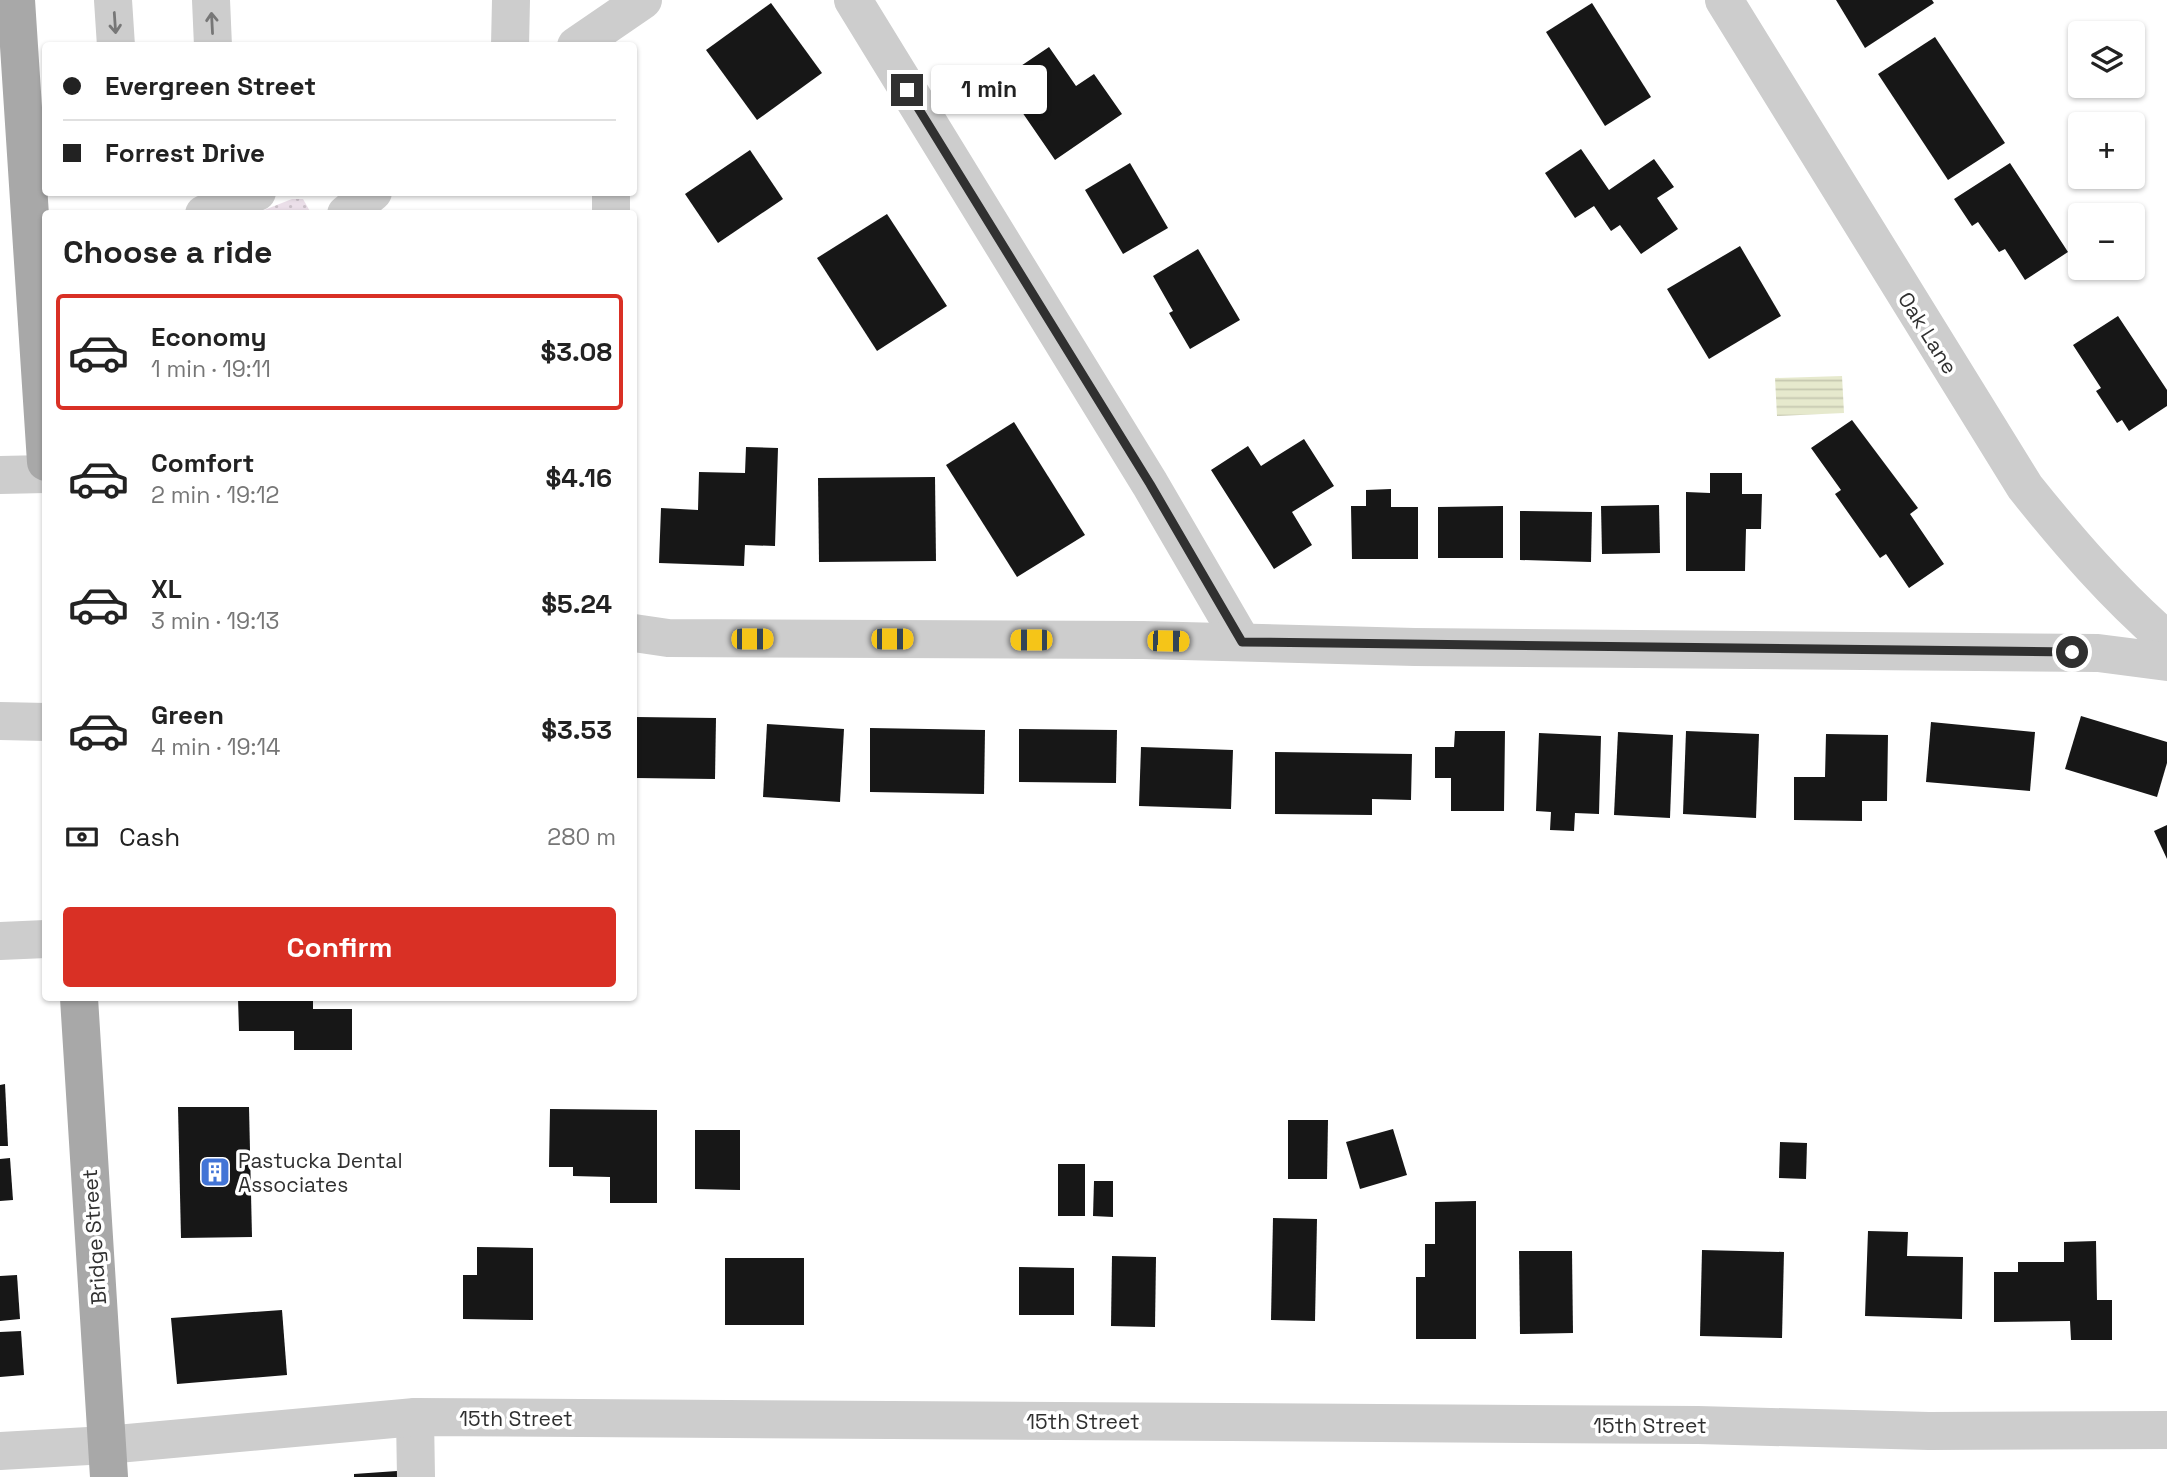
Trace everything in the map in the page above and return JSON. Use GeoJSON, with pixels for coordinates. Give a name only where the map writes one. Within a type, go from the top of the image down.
{"type":"FeatureCollection","features":[{"type":"Feature","properties":{"kind":"main road"},"geometry":{"type":"LineString","coordinates":[[16,0],[39,252],[42,364]]}},
{"type":"Feature","properties":{"kind":"main road","name":"Bridge Street"},"geometry":{"type":"LineString","coordinates":[[79,1001],[107,1461]]}},
{"type":"Feature","properties":{"kind":"street"},"geometry":{"type":"LineString","coordinates":[[113,0],[116,42]]}},
{"type":"Feature","properties":{"kind":"street"},"geometry":{"type":"LineString","coordinates":[[211,0],[214,42]]}},
{"type":"Feature","properties":{"kind":"street"},"geometry":{"type":"LineString","coordinates":[[510,42],[511,0]]}},
{"type":"Feature","properties":{"kind":"street"},"geometry":{"type":"LineString","coordinates":[[853,0],[1150,484],[1242,642]]}},
{"type":"Feature","properties":{"kind":"street","name":"Oak Lane"},"geometry":{"type":"LineString","coordinates":[[1724,0],[2025,487],[2085,561],[2127,606],[2167,640]]}},
{"type":"Feature","properties":{"kind":"street"},"geometry":{"type":"LineString","coordinates":[[584,42],[623,23]]}},
{"type":"Feature","properties":{"kind":"street"},"geometry":{"type":"LineString","coordinates":[[351,210],[368,196]]}},
{"type":"Feature","properties":{"kind":"street"},"geometry":{"type":"LineString","coordinates":[[0,475],[42,474]]}},
{"type":"Feature","properties":{"kind":"street"},"geometry":{"type":"LineString","coordinates":[[637,633],[668,638],[2098,653],[2167,662]]}},
{"type":"Feature","properties":{"kind":"street"},"geometry":{"type":"LineString","coordinates":[[0,721],[42,722]]}},
{"type":"Feature","properties":{"kind":"street"},"geometry":{"type":"LineString","coordinates":[[0,941],[42,939]]}},
{"type":"Feature","properties":{"kind":"street"},"geometry":{"type":"LineString","coordinates":[[415,1418],[416,1477]]}},
{"type":"Feature","properties":{"kind":"street","name":"15th Street"},"geometry":{"type":"LineString","coordinates":[[0,1451],[107,1461],[415,1418],[1698,1425],[1929,1432],[2167,1430]]}},
{"type":"Feature","properties":{"kind":"shaded area"},"geometry":{"type":"Polygon","coordinates":[[[292,199],[303,199],[309,210],[264,210],[292,199]]]}},
{"type":"Feature","properties":{"kind":"shaded area"},"geometry":{"type":"Polygon","coordinates":[[[1842,376],[1844,413],[1777,416],[1775,378],[1842,376]]]}},
{"type":"Feature","properties":{"kind":"building"},"geometry":{"type":"Polygon","coordinates":[[[1836,0],[1932,0],[1934,3],[1865,48],[1836,0]]]}},
{"type":"Feature","properties":{"kind":"building"},"geometry":{"type":"Polygon","coordinates":[[[771,3],[822,73],[757,120],[706,50],[771,3]]]}},
{"type":"Feature","properties":{"kind":"building"},"geometry":{"type":"Polygon","coordinates":[[[1592,3],[1651,97],[1605,126],[1546,32],[1592,3]]]}},
{"type":"Feature","properties":{"kind":"building"},"geometry":{"type":"Polygon","coordinates":[[[1935,37],[2005,143],[1948,180],[1878,74],[1935,37]]]}},
{"type":"Feature","properties":{"kind":"building"},"geometry":{"type":"Polygon","coordinates":[[[1049,47],[1076,86],[1094,74],[1122,114],[1055,160],[1000,80],[1049,47]]]}},
{"type":"Feature","properties":{"kind":"building"},"geometry":{"type":"Polygon","coordinates":[[[1581,149],[1609,190],[1654,159],[1674,187],[1657,198],[1678,229],[1641,254],[1620,225],[1611,231],[1594,206],[1575,218],[1545,173],[1581,149]]]}},
{"type":"Feature","properties":{"kind":"building"},"geometry":{"type":"Polygon","coordinates":[[[750,150],[783,199],[718,243],[685,194],[750,150]]]}},
{"type":"Feature","properties":{"kind":"building"},"geometry":{"type":"Polygon","coordinates":[[[1130,163],[1168,228],[1123,254],[1085,190],[1130,163]]]}},
{"type":"Feature","properties":{"kind":"building"},"geometry":{"type":"Polygon","coordinates":[[[2010,163],[2068,252],[2025,280],[2005,249],[1999,252],[1978,222],[1972,226],[1954,199],[2010,163]]]}},
{"type":"Feature","properties":{"kind":"building"},"geometry":{"type":"Polygon","coordinates":[[[887,214],[947,306],[877,351],[817,258],[887,214]]]}},
{"type":"Feature","properties":{"kind":"building"},"geometry":{"type":"Polygon","coordinates":[[[1740,246],[1781,316],[1709,359],[1667,289],[1740,246]]]}},
{"type":"Feature","properties":{"kind":"building"},"geometry":{"type":"Polygon","coordinates":[[[1198,249],[1240,320],[1190,349],[1169,313],[1173,311],[1153,276],[1198,249]]]}},
{"type":"Feature","properties":{"kind":"building"},"geometry":{"type":"Polygon","coordinates":[[[2118,316],[2167,390],[2167,406],[2129,431],[2122,420],[2117,423],[2096,391],[2101,388],[2073,345],[2118,316]]]}},
{"type":"Feature","properties":{"kind":"building"},"geometry":{"type":"Polygon","coordinates":[[[1852,420],[1918,508],[1910,514],[1944,564],[1909,588],[1886,554],[1880,558],[1835,494],[1841,490],[1811,448],[1852,420]]]}},
{"type":"Feature","properties":{"kind":"building"},"geometry":{"type":"Polygon","coordinates":[[[1014,422],[1085,535],[1017,577],[946,465],[1014,422]]]}},
{"type":"Feature","properties":{"kind":"building"},"geometry":{"type":"Polygon","coordinates":[[[1304,439],[1334,486],[1292,512],[1312,545],[1274,569],[1211,470],[1248,446],[1261,466],[1304,439]]]}},
{"type":"Feature","properties":{"kind":"building"},"geometry":{"type":"Polygon","coordinates":[[[746,447],[778,448],[775,546],[745,545],[744,566],[659,563],[661,508],[698,510],[699,472],[745,473],[746,447]]]}},
{"type":"Feature","properties":{"kind":"building"},"geometry":{"type":"Polygon","coordinates":[[[1710,473],[1742,473],[1742,494],[1762,494],[1761,529],[1746,529],[1745,571],[1686,571],[1686,492],[1710,493],[1710,473]]]}},
{"type":"Feature","properties":{"kind":"building"},"geometry":{"type":"Polygon","coordinates":[[[935,477],[936,561],[819,562],[818,478],[935,477]]]}},
{"type":"Feature","properties":{"kind":"building"},"geometry":{"type":"Polygon","coordinates":[[[1391,489],[1391,507],[1418,507],[1418,559],[1352,559],[1351,506],[1366,506],[1366,490],[1391,489]]]}},
{"type":"Feature","properties":{"kind":"building"},"geometry":{"type":"Polygon","coordinates":[[[1659,505],[1660,553],[1602,554],[1601,506],[1659,505]]]}},
{"type":"Feature","properties":{"kind":"building"},"geometry":{"type":"Polygon","coordinates":[[[1503,506],[1503,558],[1438,558],[1438,507],[1503,506]]]}},
{"type":"Feature","properties":{"kind":"building"},"geometry":{"type":"Polygon","coordinates":[[[1520,511],[1592,512],[1591,562],[1520,560],[1520,511]]]}},
{"type":"Feature","properties":{"kind":"building"},"geometry":{"type":"Polygon","coordinates":[[[2081,716],[2167,742],[2167,763],[2157,797],[2065,769],[2081,716]]]}},
{"type":"Feature","properties":{"kind":"building"},"geometry":{"type":"Polygon","coordinates":[[[637,717],[716,718],[715,779],[637,778],[637,717]]]}},
{"type":"Feature","properties":{"kind":"building"},"geometry":{"type":"Polygon","coordinates":[[[1931,722],[2035,732],[2030,791],[1926,782],[1931,722]]]}},
{"type":"Feature","properties":{"kind":"building"},"geometry":{"type":"Polygon","coordinates":[[[767,724],[844,729],[840,802],[763,797],[767,724]]]}},
{"type":"Feature","properties":{"kind":"building"},"geometry":{"type":"Polygon","coordinates":[[[870,728],[985,730],[984,794],[870,792],[870,728]]]}},
{"type":"Feature","properties":{"kind":"building"},"geometry":{"type":"Polygon","coordinates":[[[1019,729],[1117,730],[1116,783],[1019,782],[1019,729]]]}},
{"type":"Feature","properties":{"kind":"building"},"geometry":{"type":"Polygon","coordinates":[[[1455,731],[1505,731],[1504,811],[1451,811],[1451,778],[1435,778],[1435,747],[1454,747],[1455,731]]]}},
{"type":"Feature","properties":{"kind":"building"},"geometry":{"type":"Polygon","coordinates":[[[1686,731],[1759,734],[1756,818],[1683,814],[1686,731]]]}},
{"type":"Feature","properties":{"kind":"building"},"geometry":{"type":"Polygon","coordinates":[[[1618,732],[1673,735],[1670,818],[1614,815],[1618,732]]]}},
{"type":"Feature","properties":{"kind":"building"},"geometry":{"type":"Polygon","coordinates":[[[1539,733],[1601,736],[1599,814],[1575,813],[1574,831],[1550,830],[1551,812],[1536,811],[1539,733]]]}},
{"type":"Feature","properties":{"kind":"building"},"geometry":{"type":"Polygon","coordinates":[[[1826,734],[1888,735],[1887,801],[1862,801],[1862,821],[1794,820],[1794,777],[1825,777],[1826,734]]]}},
{"type":"Feature","properties":{"kind":"building"},"geometry":{"type":"Polygon","coordinates":[[[1141,747],[1233,750],[1231,809],[1139,806],[1141,747]]]}},
{"type":"Feature","properties":{"kind":"building"},"geometry":{"type":"Polygon","coordinates":[[[1275,752],[1412,754],[1411,800],[1372,799],[1372,815],[1275,814],[1275,752]]]}},
{"type":"Feature","properties":{"kind":"building"},"geometry":{"type":"Polygon","coordinates":[[[2167,825],[2167,859],[2154,831],[2167,825]]]}},
{"type":"Feature","properties":{"kind":"building"},"geometry":{"type":"Polygon","coordinates":[[[238,1001],[313,1001],[313,1009],[352,1009],[352,1050],[294,1050],[294,1031],[239,1031],[238,1001]]]}},
{"type":"Feature","properties":{"kind":"building"},"geometry":{"type":"Polygon","coordinates":[[[5,1084],[8,1146],[0,1146],[0,1085],[5,1084]]]}},
{"type":"Feature","properties":{"kind":"building","name":"Pastucka Dental Associates"},"geometry":{"type":"Polygon","coordinates":[[[178,1107],[249,1107],[252,1237],[181,1238],[178,1107]]]}},
{"type":"Feature","properties":{"kind":"building"},"geometry":{"type":"Polygon","coordinates":[[[550,1109],[657,1110],[657,1203],[610,1203],[610,1177],[573,1176],[573,1167],[549,1167],[550,1109]]]}},
{"type":"Feature","properties":{"kind":"building"},"geometry":{"type":"Polygon","coordinates":[[[1288,1120],[1328,1120],[1327,1179],[1288,1179],[1288,1120]]]}},
{"type":"Feature","properties":{"kind":"building"},"geometry":{"type":"Polygon","coordinates":[[[1393,1129],[1407,1175],[1360,1189],[1346,1142],[1393,1129]]]}},
{"type":"Feature","properties":{"kind":"building"},"geometry":{"type":"Polygon","coordinates":[[[695,1130],[740,1130],[740,1190],[695,1189],[695,1130]]]}},
{"type":"Feature","properties":{"kind":"building"},"geometry":{"type":"Polygon","coordinates":[[[1780,1142],[1807,1143],[1806,1179],[1779,1178],[1780,1142]]]}},
{"type":"Feature","properties":{"kind":"building"},"geometry":{"type":"Polygon","coordinates":[[[10,1158],[13,1200],[0,1201],[0,1159],[10,1158]]]}},
{"type":"Feature","properties":{"kind":"building"},"geometry":{"type":"Polygon","coordinates":[[[1058,1164],[1085,1164],[1085,1216],[1058,1216],[1058,1164]]]}},
{"type":"Feature","properties":{"kind":"building"},"geometry":{"type":"Polygon","coordinates":[[[1094,1181],[1113,1181],[1113,1217],[1093,1216],[1094,1181]]]}},
{"type":"Feature","properties":{"kind":"building"},"geometry":{"type":"Polygon","coordinates":[[[1476,1201],[1476,1339],[1416,1339],[1416,1277],[1425,1277],[1425,1244],[1435,1244],[1435,1202],[1476,1201]]]}},
{"type":"Feature","properties":{"kind":"building"},"geometry":{"type":"Polygon","coordinates":[[[1273,1218],[1317,1219],[1315,1321],[1271,1320],[1273,1218]]]}},
{"type":"Feature","properties":{"kind":"building"},"geometry":{"type":"Polygon","coordinates":[[[1868,1231],[1908,1232],[1907,1256],[1963,1257],[1962,1319],[1865,1316],[1868,1231]]]}},
{"type":"Feature","properties":{"kind":"building"},"geometry":{"type":"Polygon","coordinates":[[[2096,1241],[2097,1300],[2112,1300],[2112,1340],[2071,1340],[2070,1321],[1994,1322],[1994,1272],[2018,1272],[2018,1262],[2064,1262],[2064,1242],[2096,1241]]]}},
{"type":"Feature","properties":{"kind":"building"},"geometry":{"type":"Polygon","coordinates":[[[477,1247],[533,1248],[533,1320],[463,1319],[463,1275],[477,1275],[477,1247]]]}},
{"type":"Feature","properties":{"kind":"building"},"geometry":{"type":"Polygon","coordinates":[[[1702,1250],[1784,1252],[1782,1338],[1700,1336],[1702,1250]]]}},
{"type":"Feature","properties":{"kind":"building"},"geometry":{"type":"Polygon","coordinates":[[[1519,1251],[1572,1251],[1573,1333],[1520,1334],[1519,1251]]]}},
{"type":"Feature","properties":{"kind":"building"},"geometry":{"type":"Polygon","coordinates":[[[1112,1256],[1156,1257],[1155,1327],[1111,1326],[1112,1256]]]}},
{"type":"Feature","properties":{"kind":"building"},"geometry":{"type":"Polygon","coordinates":[[[725,1258],[804,1258],[804,1325],[725,1325],[725,1258]]]}},
{"type":"Feature","properties":{"kind":"building"},"geometry":{"type":"Polygon","coordinates":[[[1019,1267],[1074,1268],[1074,1315],[1019,1315],[1019,1267]]]}},
{"type":"Feature","properties":{"kind":"building"},"geometry":{"type":"Polygon","coordinates":[[[17,1275],[20,1319],[0,1321],[0,1276],[17,1275]]]}},
{"type":"Feature","properties":{"kind":"building"},"geometry":{"type":"Polygon","coordinates":[[[282,1310],[287,1375],[177,1384],[171,1318],[282,1310]]]}},
{"type":"Feature","properties":{"kind":"building"},"geometry":{"type":"Polygon","coordinates":[[[21,1331],[24,1375],[0,1377],[0,1332],[21,1331]]]}},
{"type":"Feature","properties":{"kind":"building"},"geometry":{"type":"Polygon","coordinates":[[[397,1471],[397,1477],[354,1477],[354,1474],[397,1471]]]}},
{"type":"Feature","properties":{"kind":"place","name":"Pastucka Dental Associates"},"geometry":{"type":"Point","coordinates":[215,1172]}},
{"type":"Feature","properties":{"kind":"route"},"geometry":{"type":"LineString","coordinates":[[907,90],[1150,484],[1242,642],[1415,647],[2072,652]]}}]}
